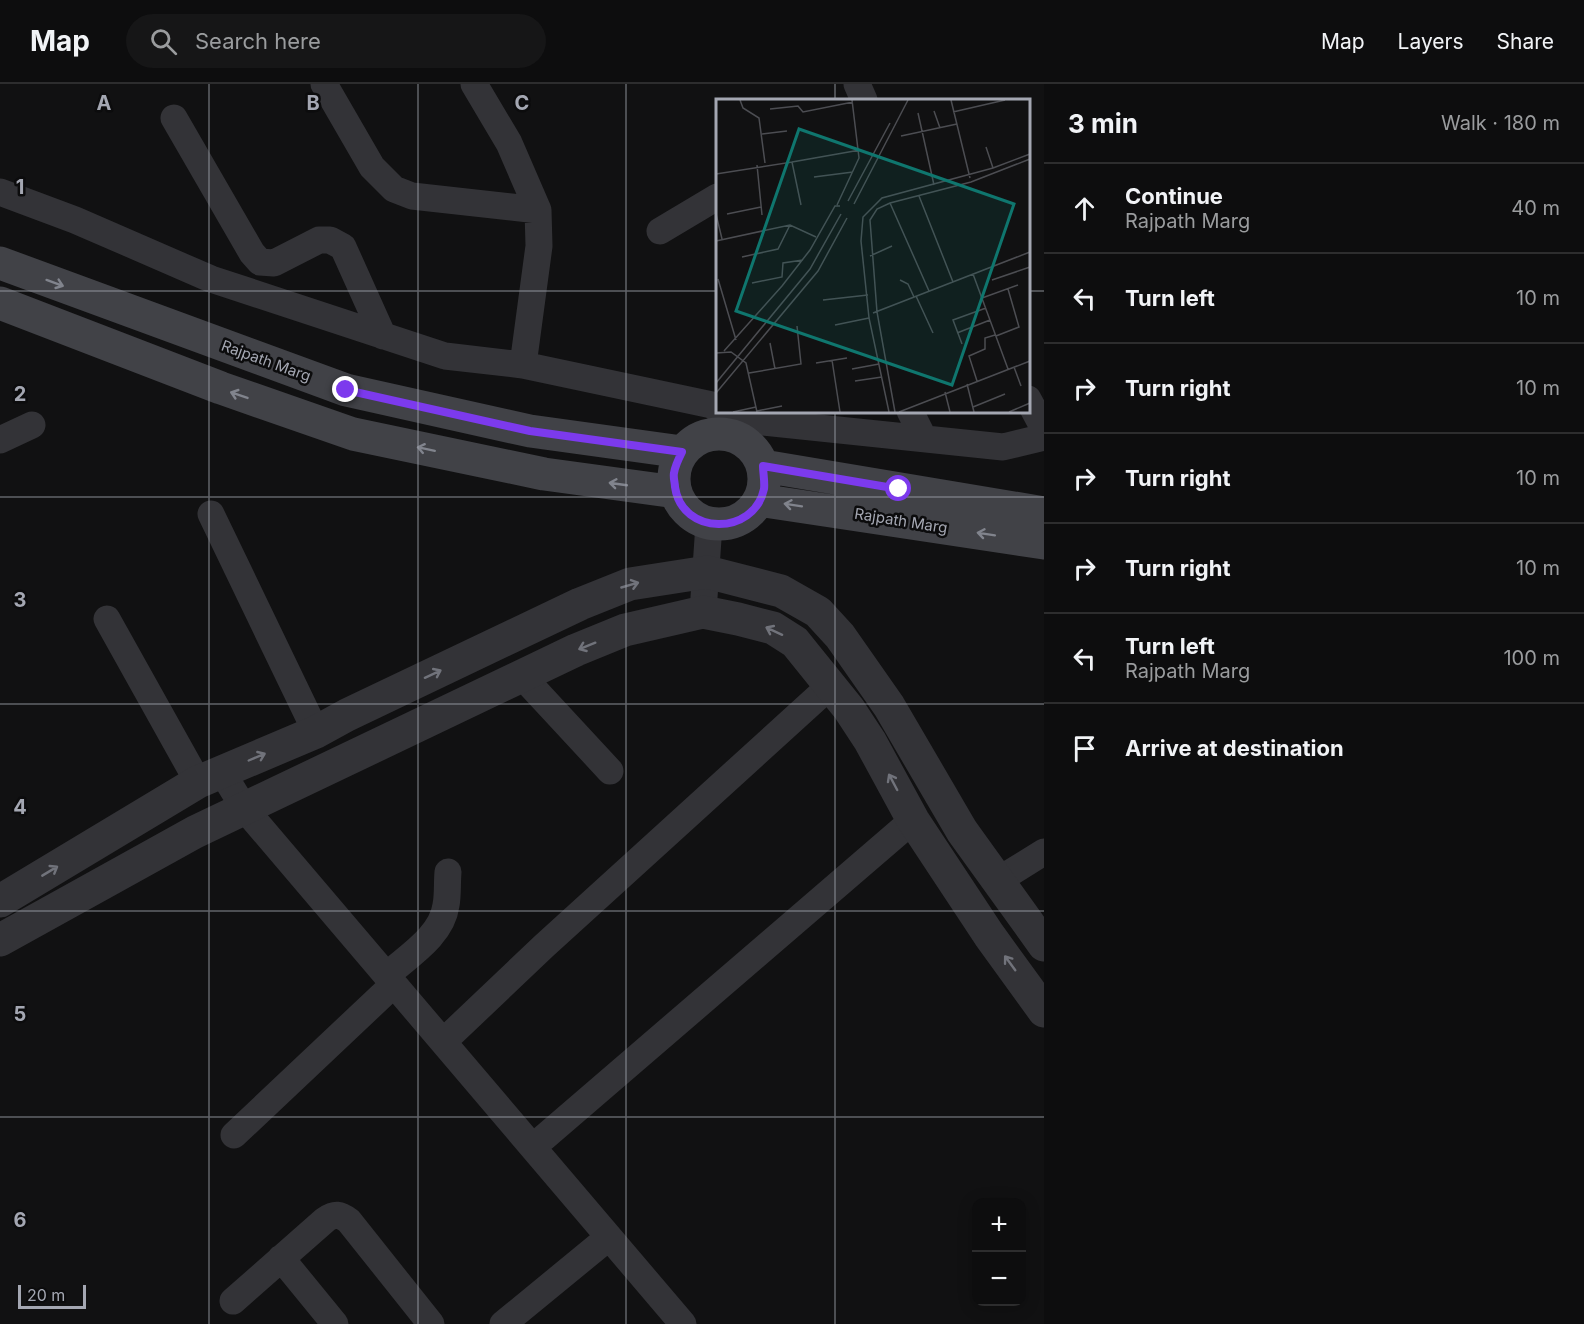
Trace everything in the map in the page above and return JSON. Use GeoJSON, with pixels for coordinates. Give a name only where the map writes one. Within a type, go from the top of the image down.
{"type":"FeatureCollection","features":[{"type":"Feature","properties":{"kind":"main road","name":"Rajpath Marg"},"geometry":{"type":"LineString","coordinates":[[0,263],[346,390],[530,431],[682,452]]}},
{"type":"Feature","properties":{"kind":"main road"},"geometry":{"type":"LineString","coordinates":[[0,303],[221,388],[353,434],[544,474],[676,492]]}},
{"type":"Feature","properties":{"kind":"main road"},"geometry":{"type":"LineString","coordinates":[[722,418],[749,444],[763,466],[764,489],[754,509],[734,523],[709,524],[690,515],[676,492],[674,474],[682,452],[722,418]]}},
{"type":"Feature","properties":{"kind":"main road","name":"Rajpath Marg"},"geometry":{"type":"LineString","coordinates":[[763,466],[1044,513]]}},
{"type":"Feature","properties":{"kind":"main road","name":"Rajpath Marg"},"geometry":{"type":"LineString","coordinates":[[759,500],[1044,543]]}},
{"type":"Feature","properties":{"kind":"street"},"geometry":{"type":"LineString","coordinates":[[324,84],[372,167],[394,189],[412,196],[538,210]]}},
{"type":"Feature","properties":{"kind":"street"},"geometry":{"type":"LineString","coordinates":[[474,84],[509,143],[538,210],[539,246],[523,365]]}},
{"type":"Feature","properties":{"kind":"street"},"geometry":{"type":"LineString","coordinates":[[857,84],[864,99]]}},
{"type":"Feature","properties":{"kind":"street"},"geometry":{"type":"LineString","coordinates":[[174,118],[252,253],[260,262],[274,263],[320,240],[330,240],[343,247],[383,336]]}},
{"type":"Feature","properties":{"kind":"street"},"geometry":{"type":"LineString","coordinates":[[0,192],[75,220],[211,279],[446,356],[523,365],[712,405],[716,410]]}},
{"type":"Feature","properties":{"kind":"street"},"geometry":{"type":"LineString","coordinates":[[660,231],[716,198]]}},
{"type":"Feature","properties":{"kind":"street"},"geometry":{"type":"LineString","coordinates":[[1029,401],[1044,429]]}},
{"type":"Feature","properties":{"kind":"street"},"geometry":{"type":"LineString","coordinates":[[910,412],[923,437]]}},
{"type":"Feature","properties":{"kind":"street"},"geometry":{"type":"LineString","coordinates":[[722,418],[1003,447],[1044,437]]}},
{"type":"Feature","properties":{"kind":"street"},"geometry":{"type":"LineString","coordinates":[[0,440],[32,425]]}},
{"type":"Feature","properties":{"kind":"street"},"geometry":{"type":"LineString","coordinates":[[212,514],[316,732]]}},
{"type":"Feature","properties":{"kind":"street"},"geometry":{"type":"LineString","coordinates":[[703,612],[709,524]]}},
{"type":"Feature","properties":{"kind":"street"},"geometry":{"type":"LineString","coordinates":[[0,901],[210,777],[316,732],[600,596],[630,584],[707,572],[781,591],[818,612],[840,636],[889,706],[962,831],[1044,945]]}},
{"type":"Feature","properties":{"kind":"street"},"geometry":{"type":"LineString","coordinates":[[0,940],[195,832],[576,650],[625,630],[703,612],[773,628],[795,642],[831,685],[870,741],[913,820],[989,935],[1044,1011]]}},
{"type":"Feature","properties":{"kind":"street"},"geometry":{"type":"LineString","coordinates":[[107,619],[210,777],[244,808],[683,1324]]}},
{"type":"Feature","properties":{"kind":"street"},"geometry":{"type":"LineString","coordinates":[[522,676],[610,771]]}},
{"type":"Feature","properties":{"kind":"street"},"geometry":{"type":"LineString","coordinates":[[443,1042],[544,946],[831,685]]}},
{"type":"Feature","properties":{"kind":"street"},"geometry":{"type":"LineString","coordinates":[[533,1147],[913,820]]}},
{"type":"Feature","properties":{"kind":"street"},"geometry":{"type":"LineString","coordinates":[[997,881],[1044,852]]}},
{"type":"Feature","properties":{"kind":"street"},"geometry":{"type":"LineString","coordinates":[[234,1134],[390,980],[432,935],[442,920],[446,906],[448,872]]}},
{"type":"Feature","properties":{"kind":"street"},"geometry":{"type":"LineString","coordinates":[[233,1301],[333,1214],[341,1215],[350,1221],[431,1324]]}},
{"type":"Feature","properties":{"kind":"street"},"geometry":{"type":"LineString","coordinates":[[503,1324],[609,1237]]}},
{"type":"Feature","properties":{"kind":"street"},"geometry":{"type":"LineString","coordinates":[[281,1258],[335,1324]]}},
{"type":"Feature","properties":{"kind":"route"},"geometry":{"type":"LineString","coordinates":[[346,390],[530,431],[682,452],[674,474],[677,497],[690,515],[709,524],[734,523],[754,509],[764,489],[763,466],[899,489]]}}]}
